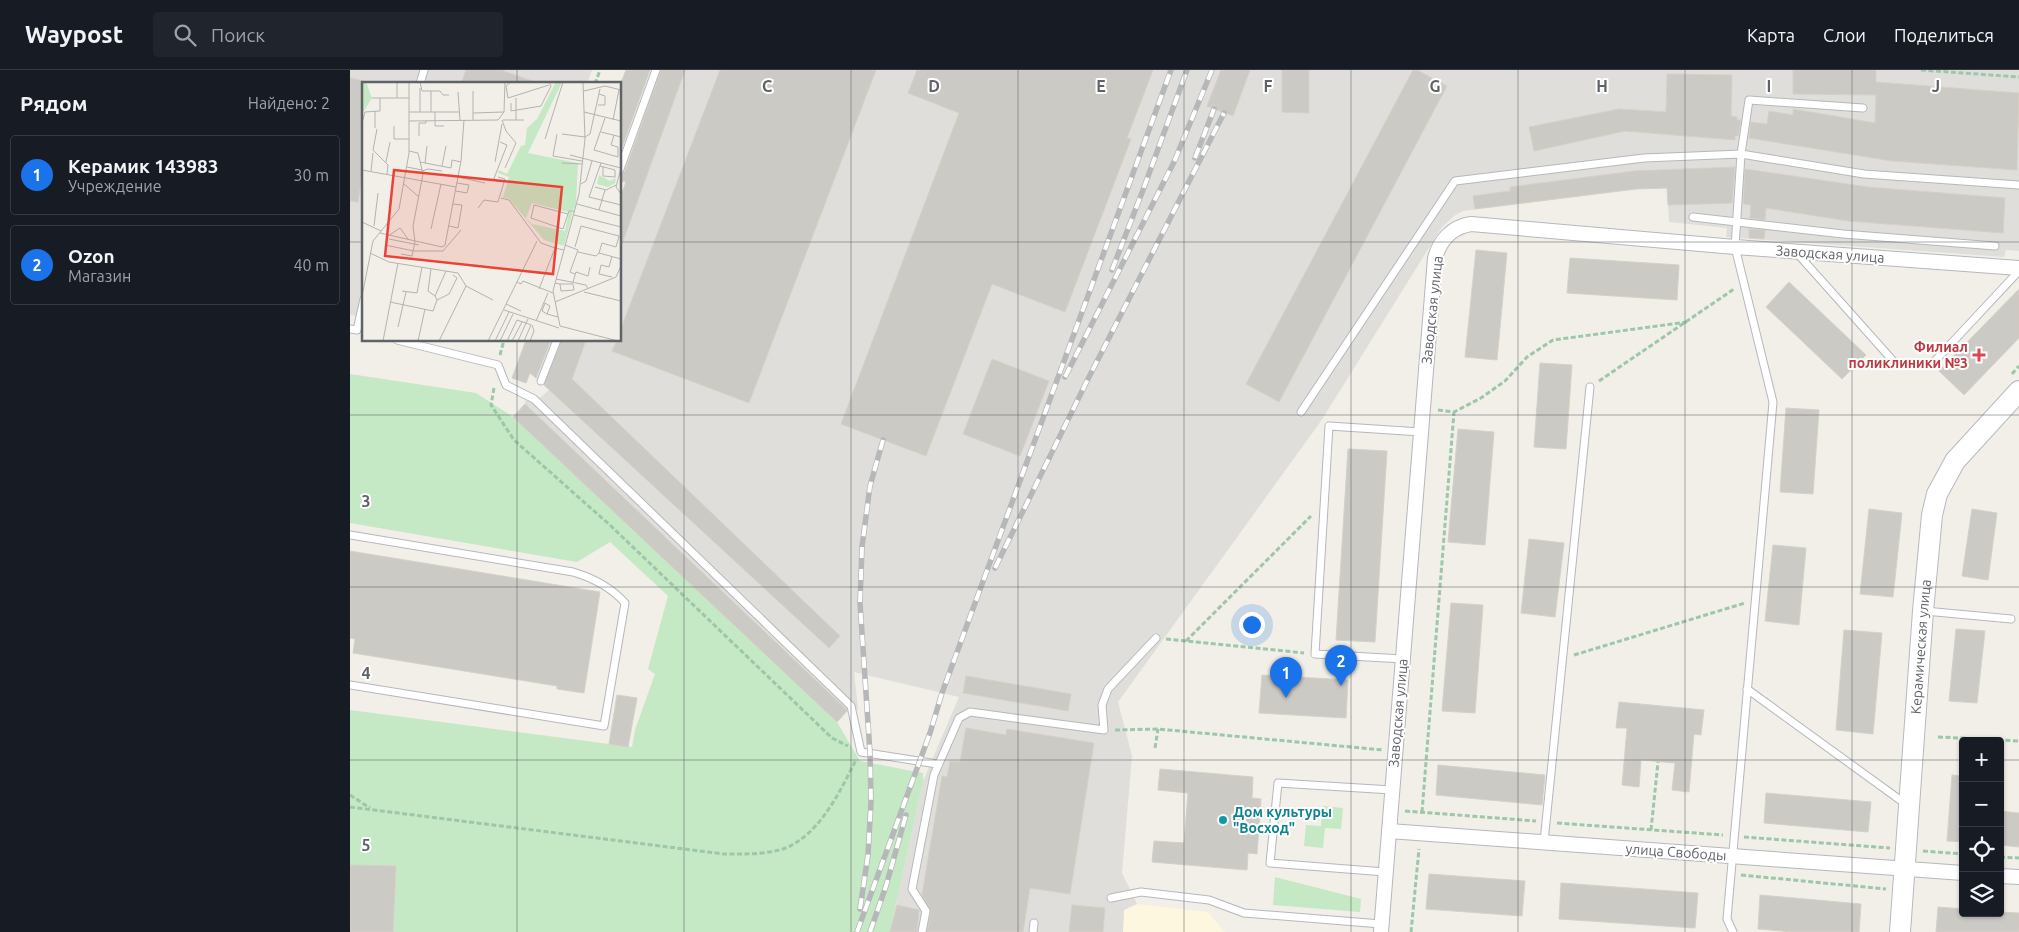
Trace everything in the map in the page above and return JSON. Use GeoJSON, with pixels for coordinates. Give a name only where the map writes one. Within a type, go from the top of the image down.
{"type":"FeatureCollection","features":[{"type":"Feature","properties":{"kind":"main road","name":"Керамическая улица"},"geometry":{"type":"LineString","coordinates":[[1900,932],[1928,547],[1937,494],[1955,460],[2019,391]]}},
{"type":"Feature","properties":{"kind":"street","name":"Заводская улица"},"geometry":{"type":"LineString","coordinates":[[1381,928],[1435,258],[1442,242],[1455,229],[1471,224],[2019,270]]}},
{"type":"Feature","properties":{"kind":"street","name":"улица Свободы"},"geometry":{"type":"LineString","coordinates":[[1389,831],[1732,856],[1905,859],[1959,872]]}},
{"type":"Feature","properties":{"kind":"street"},"geometry":{"type":"LineString","coordinates":[[2004,876],[2019,877]]}},
{"type":"Feature","properties":{"kind":"lane"},"geometry":{"type":"LineString","coordinates":[[621,165],[656,70]]}},
{"type":"Feature","properties":{"kind":"lane"},"geometry":{"type":"LineString","coordinates":[[1733,932],[1727,919],[1772,402],[1735,247],[1741,154],[1749,100],[1863,108]]}},
{"type":"Feature","properties":{"kind":"lane"},"geometry":{"type":"LineString","coordinates":[[1301,412],[1456,181],[1644,158],[1741,154],[1864,174],[2019,185]]}},
{"type":"Feature","properties":{"kind":"lane"},"geometry":{"type":"LineString","coordinates":[[1693,217],[1736,220],[1843,234],[1995,246]]}},
{"type":"Feature","properties":{"kind":"lane"},"geometry":{"type":"LineString","coordinates":[[1795,252],[1895,363],[1932,364],[2019,270]]}},
{"type":"Feature","properties":{"kind":"lane"},"geometry":{"type":"LineString","coordinates":[[357,331],[362,307]]}},
{"type":"Feature","properties":{"kind":"lane"},"geometry":{"type":"LineString","coordinates":[[401,341],[498,364],[506,385],[534,399],[851,706],[861,752],[938,764]]}},
{"type":"Feature","properties":{"kind":"lane"},"geometry":{"type":"LineString","coordinates":[[541,381],[557,341]]}},
{"type":"Feature","properties":{"kind":"lane"},"geometry":{"type":"LineString","coordinates":[[1544,842],[1590,387]]}},
{"type":"Feature","properties":{"kind":"lane"},"geometry":{"type":"LineString","coordinates":[[1403,659],[1314,654],[1329,426],[1421,432]]}},
{"type":"Feature","properties":{"kind":"lane"},"geometry":{"type":"LineString","coordinates":[[350,535],[572,572],[592,578],[617,594],[625,603],[604,726],[350,685]]}},
{"type":"Feature","properties":{"kind":"lane"},"geometry":{"type":"LineString","coordinates":[[1923,611],[2012,619]]}},
{"type":"Feature","properties":{"kind":"lane"},"geometry":{"type":"LineString","coordinates":[[922,932],[926,911],[912,889],[938,764],[959,718],[970,712],[1104,730],[1102,705],[1108,689],[1156,638]]}},
{"type":"Feature","properties":{"kind":"lane"},"geometry":{"type":"LineString","coordinates":[[1747,689],[1909,806]]}},
{"type":"Feature","properties":{"kind":"lane"},"geometry":{"type":"LineString","coordinates":[[1386,872],[1270,863],[1278,783],[1392,790]]}},
{"type":"Feature","properties":{"kind":"lane"},"geometry":{"type":"LineString","coordinates":[[1111,898],[1141,892],[1209,900],[1244,913],[1381,928]]}},
{"type":"Feature","properties":{"kind":"lane"},"geometry":{"type":"LineString","coordinates":[[1033,932],[1034,923]]}},
{"type":"Feature","properties":{"kind":"path"},"geometry":{"type":"LineString","coordinates":[[596,82],[600,70]]}},
{"type":"Feature","properties":{"kind":"path"},"geometry":{"type":"LineString","coordinates":[[1921,70],[2019,77]]}},
{"type":"Feature","properties":{"kind":"path"},"geometry":{"type":"LineString","coordinates":[[1590,387],[1743,283]]}},
{"type":"Feature","properties":{"kind":"path"},"geometry":{"type":"LineString","coordinates":[[1423,408],[1454,412],[1481,398],[1505,381],[1527,358],[1553,340],[1687,322]]}},
{"type":"Feature","properties":{"kind":"path"},"geometry":{"type":"LineString","coordinates":[[350,807],[724,854],[758,854],[792,846],[819,824],[861,752],[832,738],[610,526],[514,440],[491,405],[498,364]]}},
{"type":"Feature","properties":{"kind":"path"},"geometry":{"type":"LineString","coordinates":[[1454,412],[1422,812],[1734,836],[1905,859],[1959,854]]}},
{"type":"Feature","properties":{"kind":"path"},"geometry":{"type":"LineString","coordinates":[[1186,640],[1324,503]]}},
{"type":"Feature","properties":{"kind":"path"},"geometry":{"type":"LineString","coordinates":[[1562,658],[1755,600]]}},
{"type":"Feature","properties":{"kind":"path"},"geometry":{"type":"LineString","coordinates":[[1156,638],[1314,654]]}},
{"type":"Feature","properties":{"kind":"path"},"geometry":{"type":"LineString","coordinates":[[1104,730],[1158,729],[1395,751]]}},
{"type":"Feature","properties":{"kind":"path"},"geometry":{"type":"LineString","coordinates":[[1155,748],[1158,729]]}},
{"type":"Feature","properties":{"kind":"path"},"geometry":{"type":"LineString","coordinates":[[1938,737],[2019,741]]}},
{"type":"Feature","properties":{"kind":"path"},"geometry":{"type":"LineString","coordinates":[[1652,830],[1658,762]]}},
{"type":"Feature","properties":{"kind":"path"},"geometry":{"type":"LineString","coordinates":[[350,794],[372,809]]}},
{"type":"Feature","properties":{"kind":"path"},"geometry":{"type":"LineString","coordinates":[[1411,932],[1419,849]]}},
{"type":"Feature","properties":{"kind":"path"},"geometry":{"type":"LineString","coordinates":[[2004,857],[2019,858]]}},
{"type":"Feature","properties":{"kind":"path"},"geometry":{"type":"LineString","coordinates":[[1731,874],[1886,889]]}},
{"type":"Feature","properties":{"kind":"shaded area"},"geometry":{"type":"Polygon","coordinates":[[[350,70],[592,70],[588,82],[362,82],[362,317],[350,315],[350,70]]]}},
{"type":"Feature","properties":{"kind":"shaded area"},"geometry":{"type":"Polygon","coordinates":[[[685,70],[2019,70],[2019,251],[2006,250],[2004,257],[1726,237],[1727,228],[1669,222],[1667,188],[1636,189],[1463,211],[1442,227],[1321,421],[1118,702],[1132,756],[1122,873],[1137,904],[1124,910],[1123,932],[890,932],[923,781],[959,697],[854,672],[858,709],[852,711],[849,709],[837,722],[513,417],[525,404],[525,401],[541,397],[549,390],[559,367],[572,379],[586,341],[621,341],[621,246],[685,70]]]}},
{"type":"Feature","properties":{"kind":"shaded area"},"geometry":{"type":"Polygon","coordinates":[[[1137,904],[1208,912],[1225,932],[1123,932],[1124,910],[1137,904]]]}},
{"type":"Feature","properties":{"kind":"green space"},"geometry":{"type":"Polygon","coordinates":[[[350,374],[476,393],[513,417],[837,722],[860,761],[923,773],[923,781],[890,932],[350,932],[350,710],[632,747],[635,730],[655,674],[648,669],[668,596],[610,542],[577,562],[350,523],[350,374]]]}},
{"type":"Feature","properties":{"kind":"green space"},"geometry":{"type":"Polygon","coordinates":[[[1323,806],[1343,808],[1341,829],[1325,828],[1323,848],[1304,846],[1306,825],[1321,826],[1323,806]]]}},
{"type":"Feature","properties":{"kind":"green space"},"geometry":{"type":"Polygon","coordinates":[[[1275,877],[1361,899],[1360,912],[1273,905],[1275,877]]]}},
{"type":"Feature","properties":{"kind":"building"},"geometry":{"type":"Polygon","coordinates":[[[466,70],[501,70],[535,82],[462,82],[466,70]]]}},
{"type":"Feature","properties":{"kind":"building"},"geometry":{"type":"Polygon","coordinates":[[[626,70],[650,70],[621,150],[621,82],[626,70]]]}},
{"type":"Feature","properties":{"kind":"building"},"geometry":{"type":"Polygon","coordinates":[[[661,70],[685,70],[621,244],[621,195],[626,182],[621,181],[621,173],[625,171],[661,70]]]}},
{"type":"Feature","properties":{"kind":"building"},"geometry":{"type":"Polygon","coordinates":[[[720,70],[876,70],[749,403],[612,351],[617,341],[621,341],[621,328],[720,70]]]}},
{"type":"Feature","properties":{"kind":"building"},"geometry":{"type":"Polygon","coordinates":[[[917,70],[1153,70],[1127,138],[1131,139],[1065,312],[992,284],[926,456],[841,424],[959,113],[908,93],[917,70]]]}},
{"type":"Feature","properties":{"kind":"building"},"geometry":{"type":"Polygon","coordinates":[[[1221,70],[1250,70],[1233,116],[1207,106],[1221,70]]]}},
{"type":"Feature","properties":{"kind":"building"},"geometry":{"type":"Polygon","coordinates":[[[1282,70],[1309,70],[1309,113],[1282,112],[1282,70]]]}},
{"type":"Feature","properties":{"kind":"building"},"geometry":{"type":"Polygon","coordinates":[[[1413,70],[1417,70],[1447,86],[1279,402],[1246,384],[1413,70]]]}},
{"type":"Feature","properties":{"kind":"building"},"geometry":{"type":"Polygon","coordinates":[[[1793,70],[1876,70],[1876,82],[2019,93],[2017,170],[1892,161],[1749,138],[1751,122],[1767,124],[1769,111],[1793,115],[1793,109],[1875,123],[1876,95],[1793,94],[1793,70]]]}},
{"type":"Feature","properties":{"kind":"building"},"geometry":{"type":"Polygon","coordinates":[[[1667,74],[1732,75],[1731,116],[1741,120],[1738,136],[1735,136],[1735,140],[1625,131],[1534,151],[1529,127],[1619,109],[1666,112],[1667,74]]]}},
{"type":"Feature","properties":{"kind":"building"},"geometry":{"type":"Polygon","coordinates":[[[350,78],[364,82],[362,82],[362,177],[358,202],[350,201],[350,78]]]}},
{"type":"Feature","properties":{"kind":"building"},"geometry":{"type":"Polygon","coordinates":[[[1735,167],[1732,203],[1668,205],[1667,188],[1636,189],[1475,209],[1473,196],[1510,191],[1510,187],[1634,171],[1735,167]]]}},
{"type":"Feature","properties":{"kind":"building"},"geometry":{"type":"Polygon","coordinates":[[[1745,169],[1868,187],[2005,198],[2003,233],[1848,221],[1766,208],[1765,220],[1750,218],[1751,205],[1743,204],[1745,169]]]}},
{"type":"Feature","properties":{"kind":"building"},"geometry":{"type":"Polygon","coordinates":[[[1749,229],[1765,230],[1764,239],[1749,238],[1749,229]]]}},
{"type":"Feature","properties":{"kind":"building"},"geometry":{"type":"Polygon","coordinates":[[[1476,250],[1507,253],[1497,360],[1465,357],[1476,250]]]}},
{"type":"Feature","properties":{"kind":"building"},"geometry":{"type":"Polygon","coordinates":[[[1570,258],[1679,265],[1677,300],[1567,293],[1570,258]]]}},
{"type":"Feature","properties":{"kind":"building"},"geometry":{"type":"Polygon","coordinates":[[[1789,282],[1866,355],[1842,379],[1766,307],[1789,282]]]}},
{"type":"Feature","properties":{"kind":"building","name":"Филиал поликлиники №3"},"geometry":{"type":"Polygon","coordinates":[[[2019,289],[2019,338],[1964,395],[1939,371],[2019,289]]]}},
{"type":"Feature","properties":{"kind":"building"},"geometry":{"type":"Polygon","coordinates":[[[526,341],[551,341],[536,378],[530,373],[526,383],[512,378],[526,341]]]}},
{"type":"Feature","properties":{"kind":"building"},"geometry":{"type":"Polygon","coordinates":[[[562,341],[586,341],[572,379],[840,636],[829,648],[544,385],[562,341]]]}},
{"type":"Feature","properties":{"kind":"building"},"geometry":{"type":"Polygon","coordinates":[[[992,359],[1049,381],[1020,456],[963,434],[992,359]]]}},
{"type":"Feature","properties":{"kind":"building"},"geometry":{"type":"Polygon","coordinates":[[[1540,363],[1572,365],[1566,449],[1534,447],[1540,363]]]}},
{"type":"Feature","properties":{"kind":"building"},"geometry":{"type":"Polygon","coordinates":[[[525,404],[846,709],[847,711],[837,722],[513,417],[525,404]]]}},
{"type":"Feature","properties":{"kind":"building"},"geometry":{"type":"Polygon","coordinates":[[[1786,408],[1819,410],[1813,494],[1780,492],[1786,408]]]}},
{"type":"Feature","properties":{"kind":"building"},"geometry":{"type":"Polygon","coordinates":[[[1458,429],[1494,432],[1485,545],[1448,542],[1458,429]]]}},
{"type":"Feature","properties":{"kind":"building"},"geometry":{"type":"Polygon","coordinates":[[[1348,449],[1387,451],[1375,642],[1336,640],[1348,449]]]}},
{"type":"Feature","properties":{"kind":"building"},"geometry":{"type":"Polygon","coordinates":[[[1869,509],[1902,513],[1893,597],[1860,594],[1869,509]]]}},
{"type":"Feature","properties":{"kind":"building"},"geometry":{"type":"Polygon","coordinates":[[[1972,509],[1997,513],[1988,580],[1962,576],[1972,509]]]}},
{"type":"Feature","properties":{"kind":"building"},"geometry":{"type":"Polygon","coordinates":[[[1529,539],[1564,543],[1555,617],[1521,613],[1529,539]]]}},
{"type":"Feature","properties":{"kind":"building"},"geometry":{"type":"Polygon","coordinates":[[[1773,545],[1806,548],[1799,625],[1765,621],[1773,545]]]}},
{"type":"Feature","properties":{"kind":"building"},"geometry":{"type":"Polygon","coordinates":[[[350,551],[600,592],[584,693],[557,689],[557,686],[353,653],[355,639],[350,638],[350,551]]]}},
{"type":"Feature","properties":{"kind":"building"},"geometry":{"type":"Polygon","coordinates":[[[1451,603],[1483,605],[1475,713],[1442,711],[1451,603]]]}},
{"type":"Feature","properties":{"kind":"building"},"geometry":{"type":"Polygon","coordinates":[[[1956,629],[1985,631],[1977,703],[1949,701],[1956,629]]]}},
{"type":"Feature","properties":{"kind":"building"},"geometry":{"type":"Polygon","coordinates":[[[1844,630],[1882,633],[1873,734],[1836,730],[1844,630]]]}},
{"type":"Feature","properties":{"kind":"building"},"geometry":{"type":"Polygon","coordinates":[[[1262,675],[1348,680],[1346,718],[1259,713],[1262,675]]]}},
{"type":"Feature","properties":{"kind":"building"},"geometry":{"type":"Polygon","coordinates":[[[966,676],[1071,694],[1068,711],[963,693],[966,676]]]}},
{"type":"Feature","properties":{"kind":"building"},"geometry":{"type":"Polygon","coordinates":[[[617,695],[637,698],[628,747],[609,744],[617,695]]]}},
{"type":"Feature","properties":{"kind":"building"},"geometry":{"type":"Polygon","coordinates":[[[1619,702],[1704,710],[1701,735],[1694,734],[1689,792],[1672,790],[1675,763],[1641,760],[1639,787],[1622,785],[1627,728],[1616,728],[1619,702]]]}},
{"type":"Feature","properties":{"kind":"building"},"geometry":{"type":"Polygon","coordinates":[[[966,728],[1006,735],[1007,729],[1094,743],[1070,894],[1030,888],[1023,932],[927,932],[931,911],[922,895],[942,776],[947,777],[950,761],[960,762],[966,728]]]}},
{"type":"Feature","properties":{"kind":"building"},"geometry":{"type":"Polygon","coordinates":[[[1438,765],[1545,775],[1542,805],[1436,795],[1438,765]]]}},
{"type":"Feature","properties":{"kind":"building","name":"Дом культуры \"Восход\""},"geometry":{"type":"Polygon","coordinates":[[[1160,769],[1253,777],[1252,798],[1261,799],[1257,854],[1248,853],[1247,870],[1152,862],[1154,841],[1184,843],[1188,793],[1158,790],[1160,769]]]}},
{"type":"Feature","properties":{"kind":"building"},"geometry":{"type":"Polygon","coordinates":[[[1952,775],[1959,776],[1959,842],[1947,841],[1952,775]]]}},
{"type":"Feature","properties":{"kind":"building"},"geometry":{"type":"Polygon","coordinates":[[[1766,793],[1871,802],[1868,832],[1764,823],[1766,793]]]}},
{"type":"Feature","properties":{"kind":"building"},"geometry":{"type":"Polygon","coordinates":[[[2004,811],[2019,813],[2019,847],[2004,845],[2004,811]]]}},
{"type":"Feature","properties":{"kind":"building"},"geometry":{"type":"Polygon","coordinates":[[[350,865],[396,866],[393,932],[350,932],[350,865]]]}},
{"type":"Feature","properties":{"kind":"building"},"geometry":{"type":"Polygon","coordinates":[[[1429,874],[1525,881],[1522,916],[1426,909],[1429,874]]]}},
{"type":"Feature","properties":{"kind":"building"},"geometry":{"type":"Polygon","coordinates":[[[1561,883],[1698,893],[1695,928],[1559,919],[1561,883]]]}},
{"type":"Feature","properties":{"kind":"building"},"geometry":{"type":"Polygon","coordinates":[[[1760,895],[1861,904],[1859,932],[1793,932],[1758,929],[1760,895]]]}},
{"type":"Feature","properties":{"kind":"building"},"geometry":{"type":"Polygon","coordinates":[[[897,905],[919,910],[917,932],[890,932],[897,905]]]}},
{"type":"Feature","properties":{"kind":"building"},"geometry":{"type":"Polygon","coordinates":[[[1072,905],[1105,908],[1103,932],[1069,932],[1072,905]]]}},
{"type":"Feature","properties":{"kind":"building"},"geometry":{"type":"Polygon","coordinates":[[[1938,907],[1959,909],[1959,917],[2004,917],[2004,912],[2019,913],[2019,932],[1936,932],[1938,907]]]}},
{"type":"Feature","properties":{"kind":"railway"},"geometry":{"type":"LineString","coordinates":[[857,932],[930,733],[942,693],[1171,70]]}},
{"type":"Feature","properties":{"kind":"railway"},"geometry":{"type":"LineString","coordinates":[[1112,270],[1187,70]]}},
{"type":"Feature","properties":{"kind":"railway"},"geometry":{"type":"LineString","coordinates":[[1065,377],[1174,162],[1212,70]]}},
{"type":"Feature","properties":{"kind":"railway"},"geometry":{"type":"LineString","coordinates":[[1195,158],[1214,109]]}},
{"type":"Feature","properties":{"kind":"railway"},"geometry":{"type":"LineString","coordinates":[[995,568],[1089,377],[1224,113]]}},
{"type":"Feature","properties":{"kind":"railway"},"geometry":{"type":"LineString","coordinates":[[860,909],[868,855],[871,802],[870,753],[860,603],[862,547],[870,486],[883,440]]}},
{"type":"Feature","properties":{"kind":"railway"},"geometry":{"type":"LineString","coordinates":[[870,932],[886,886],[906,815]]}},
{"type":"Feature","properties":{"kind":"place","name":"Филиал поликлиники №3"},"geometry":{"type":"Point","coordinates":[1979,355]}},
{"type":"Feature","properties":{"kind":"place","name":"Ozon"},"geometry":{"type":"Point","coordinates":[1341,686]}},
{"type":"Feature","properties":{"kind":"place","name":"Керамик 143983"},"geometry":{"type":"Point","coordinates":[1286,698]}},
{"type":"Feature","properties":{"kind":"place","name":"Дом культуры \"Восход\""},"geometry":{"type":"Point","coordinates":[1223,820]}}]}
